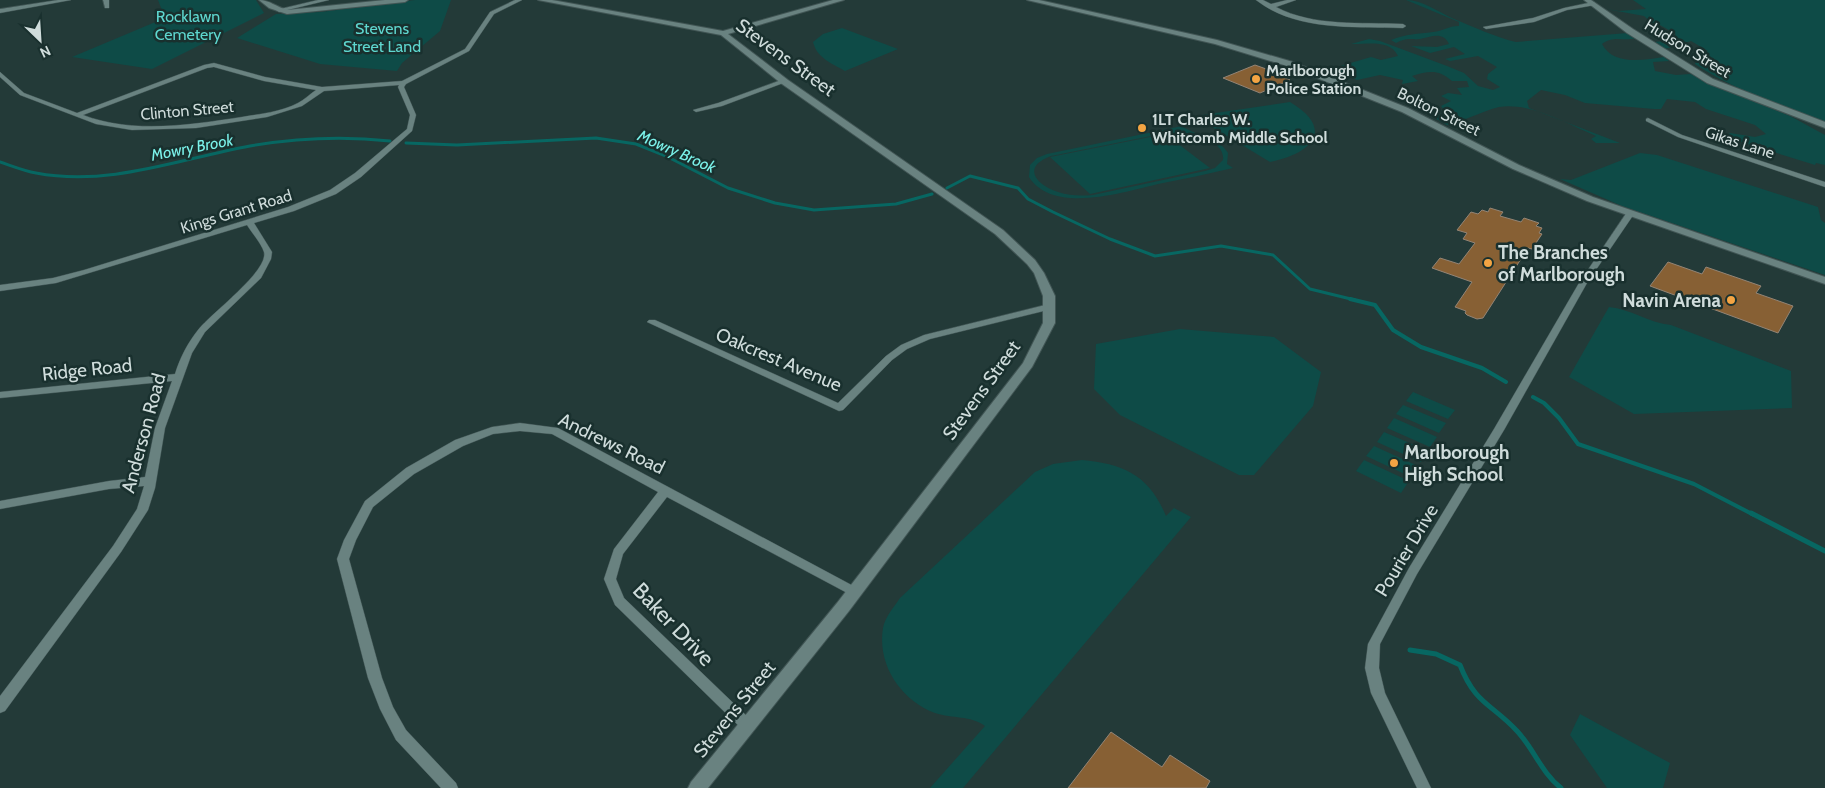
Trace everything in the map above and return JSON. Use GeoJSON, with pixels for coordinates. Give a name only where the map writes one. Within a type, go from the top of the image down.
{"type":"FeatureCollection","features":[{"type":"Feature","properties":{"kind":"street"},"geometry":{"type":"LineString","coordinates":[[0,11],[68,0]]}},
{"type":"Feature","properties":{"kind":"street"},"geometry":{"type":"LineString","coordinates":[[106,0],[106,7]]}},
{"type":"Feature","properties":{"kind":"street"},"geometry":{"type":"LineString","coordinates":[[262,0],[279,10],[304,12],[404,0]]}},
{"type":"Feature","properties":{"kind":"street"},"geometry":{"type":"LineString","coordinates":[[279,10],[326,0]]}},
{"type":"Feature","properties":{"kind":"street"},"geometry":{"type":"LineString","coordinates":[[77,114],[206,66],[214,65],[264,79],[322,89],[404,83],[467,50],[492,13],[519,0]]}},
{"type":"Feature","properties":{"kind":"street","name":"Stevens Street"},"geometry":{"type":"LineString","coordinates":[[541,0],[723,33],[784,81],[1009,241],[1031,262],[1039,273],[1049,296],[1049,323],[1028,364],[856,592],[696,788]]}},
{"type":"Feature","properties":{"kind":"street"},"geometry":{"type":"LineString","coordinates":[[723,33],[841,0]]}},
{"type":"Feature","properties":{"kind":"street","name":"Bolton Street"},"geometry":{"type":"LineString","coordinates":[[1030,0],[1217,42],[1290,64],[1405,110],[1521,170],[1630,214],[1825,280]]}},
{"type":"Feature","properties":{"kind":"street"},"geometry":{"type":"LineString","coordinates":[[1259,0],[1287,16],[1313,22],[1403,26]]}},
{"type":"Feature","properties":{"kind":"street"},"geometry":{"type":"LineString","coordinates":[[1272,6],[1293,0]]}},
{"type":"Feature","properties":{"kind":"street"},"geometry":{"type":"LineString","coordinates":[[1486,27],[1534,20],[1590,2]]}},
{"type":"Feature","properties":{"kind":"street","name":"Hudson Street"},"geometry":{"type":"LineString","coordinates":[[1590,2],[1700,76],[1729,90],[1825,125]]}},
{"type":"Feature","properties":{"kind":"street","name":"Clinton Street"},"geometry":{"type":"LineString","coordinates":[[0,74],[22,94],[77,114],[115,127],[153,129],[196,126],[283,111],[300,105],[322,89]]}},
{"type":"Feature","properties":{"kind":"street"},"geometry":{"type":"LineString","coordinates":[[696,110],[720,105],[784,81]]}},
{"type":"Feature","properties":{"kind":"street","name":"Kings Grant Road"},"geometry":{"type":"LineString","coordinates":[[0,288],[53,281],[87,272],[299,206],[333,192],[358,175],[410,130],[414,121],[401,92],[400,88],[404,83]]}},
{"type":"Feature","properties":{"kind":"street","name":"Hudson Street"},"geometry":{"type":"LineString","coordinates":[[1780,109],[1825,131]]}},
{"type":"Feature","properties":{"kind":"street","name":"Gikas Lane"},"geometry":{"type":"LineString","coordinates":[[1648,120],[1680,136],[1825,185]]}},
{"type":"Feature","properties":{"kind":"street","name":"Pourier Drive"},"geometry":{"type":"LineString","coordinates":[[1424,788],[1378,693],[1372,668],[1374,644],[1413,571],[1499,430],[1583,283],[1630,214]]}},
{"type":"Feature","properties":{"kind":"street","name":"Anderson Road"},"geometry":{"type":"LineString","coordinates":[[0,707],[117,549],[142,510],[150,481],[160,428],[186,353],[202,330],[258,276],[264,266],[268,252],[249,221]]}},
{"type":"Feature","properties":{"kind":"street","name":"Oakcrest Avenue"},"geometry":{"type":"LineString","coordinates":[[652,322],[839,408],[889,358],[904,347],[926,337],[1049,307]]}},
{"type":"Feature","properties":{"kind":"street","name":"Ridge Road"},"geometry":{"type":"LineString","coordinates":[[0,395],[177,377]]}},
{"type":"Feature","properties":{"kind":"street","name":"Andrews Road"},"geometry":{"type":"LineString","coordinates":[[451,788],[401,735],[375,678],[343,560],[350,540],[369,504],[410,471],[459,443],[492,431],[520,427],[554,431],[856,592]]}},
{"type":"Feature","properties":{"kind":"street"},"geometry":{"type":"LineString","coordinates":[[0,506],[109,485],[150,481]]}},
{"type":"Feature","properties":{"kind":"street","name":"Baker Drive"},"geometry":{"type":"LineString","coordinates":[[666,490],[618,552],[610,579],[618,601],[747,725]]}},
{"type":"Feature","properties":{"kind":"green space","name":"Rocklawn Cemetery"},"geometry":{"type":"Polygon","coordinates":[[[158,0],[256,0],[264,13],[152,69],[72,57],[165,18],[158,0]]]}},
{"type":"Feature","properties":{"kind":"green space","name":"Stevens Street Land"},"geometry":{"type":"Polygon","coordinates":[[[415,0],[451,0],[440,31],[402,63],[397,71],[320,64],[237,38],[276,14],[321,12],[415,0]]]}},
{"type":"Feature","properties":{"kind":"green space"},"geometry":{"type":"Polygon","coordinates":[[[1406,0],[1424,4],[1454,19],[1516,42],[1628,33],[1636,38],[1615,39],[1602,44],[1607,51],[1621,59],[1638,60],[1664,57],[1669,61],[1653,62],[1655,71],[1676,75],[1691,74],[1715,86],[1790,116],[1825,135],[1825,165],[1816,163],[1815,165],[1725,137],[1730,133],[1755,137],[1766,134],[1755,125],[1706,109],[1695,102],[1667,99],[1661,109],[1654,109],[1585,103],[1565,95],[1541,90],[1527,101],[1529,108],[1538,112],[1511,106],[1499,107],[1447,125],[1430,115],[1441,115],[1444,110],[1441,106],[1451,101],[1441,96],[1448,93],[1462,95],[1457,88],[1469,87],[1467,81],[1452,81],[1442,74],[1433,72],[1412,76],[1418,81],[1402,84],[1403,80],[1380,75],[1357,80],[1340,71],[1337,67],[1371,57],[1381,60],[1398,56],[1394,50],[1383,45],[1369,43],[1351,44],[1369,39],[1380,41],[1464,73],[1478,86],[1493,90],[1500,87],[1487,79],[1488,74],[1497,67],[1478,56],[1450,61],[1445,59],[1465,54],[1454,47],[1430,53],[1411,46],[1437,47],[1449,44],[1443,37],[1432,36],[1420,39],[1406,39],[1396,43],[1391,40],[1407,35],[1459,26],[1459,22],[1406,0]]]}},
{"type":"Feature","properties":{"kind":"green space"},"geometry":{"type":"Polygon","coordinates":[[[1633,0],[1825,0],[1825,122],[1758,97],[1711,74],[1695,64],[1696,59],[1708,51],[1691,41],[1665,49],[1655,42],[1670,40],[1676,34],[1660,25],[1653,24],[1644,16],[1606,9],[1619,11],[1646,9],[1633,0]]]}},
{"type":"Feature","properties":{"kind":"green space"},"geometry":{"type":"Polygon","coordinates":[[[842,28],[898,49],[845,71],[821,56],[813,42],[823,34],[842,28]]]}},
{"type":"Feature","properties":{"kind":"green space"},"geometry":{"type":"Polygon","coordinates":[[[1290,102],[1304,112],[1312,122],[1315,131],[1313,140],[1297,153],[1270,162],[1199,119],[1202,115],[1290,102]]]}},
{"type":"Feature","properties":{"kind":"green space"},"geometry":{"type":"Polygon","coordinates":[[[1562,121],[1620,143],[1596,143],[1591,139],[1596,136],[1562,121]]]}},
{"type":"Feature","properties":{"kind":"green space"},"geometry":{"type":"Polygon","coordinates":[[[1182,126],[1224,147],[1228,153],[1227,164],[1233,168],[1127,192],[1090,198],[1071,198],[1054,195],[1040,189],[1029,177],[1030,165],[1037,158],[1047,154],[1182,126]],[[1173,133],[1051,156],[1036,165],[1034,170],[1035,176],[1043,185],[1058,192],[1075,195],[1093,195],[1205,171],[1215,168],[1223,160],[1222,152],[1211,141],[1202,137],[1173,133]]]}},
{"type":"Feature","properties":{"kind":"green space"},"geometry":{"type":"Polygon","coordinates":[[[1165,134],[1210,168],[1090,194],[1050,157],[1165,134]]]}},
{"type":"Feature","properties":{"kind":"green space"},"geometry":{"type":"Polygon","coordinates":[[[1640,153],[1657,155],[1818,207],[1821,220],[1825,223],[1825,275],[1622,206],[1560,179],[1571,180],[1640,153]]]}},
{"type":"Feature","properties":{"kind":"green space"},"geometry":{"type":"Polygon","coordinates":[[[1609,307],[1625,310],[1655,322],[1671,325],[1791,371],[1792,408],[1634,414],[1569,377],[1609,307]]]}},
{"type":"Feature","properties":{"kind":"green space"},"geometry":{"type":"Polygon","coordinates":[[[1180,329],[1274,337],[1321,372],[1313,406],[1254,475],[1239,475],[1120,415],[1094,389],[1096,344],[1180,329]]]}},
{"type":"Feature","properties":{"kind":"green space"},"geometry":{"type":"Polygon","coordinates":[[[1413,392],[1455,410],[1448,419],[1406,401],[1413,392]]]}},
{"type":"Feature","properties":{"kind":"green space"},"geometry":{"type":"Polygon","coordinates":[[[1403,405],[1446,423],[1439,433],[1396,414],[1403,405]]]}},
{"type":"Feature","properties":{"kind":"green space"},"geometry":{"type":"Polygon","coordinates":[[[1394,418],[1437,437],[1430,447],[1387,428],[1394,418]]]}},
{"type":"Feature","properties":{"kind":"green space"},"geometry":{"type":"Polygon","coordinates":[[[1384,432],[1428,451],[1421,462],[1377,442],[1384,432]]]}},
{"type":"Feature","properties":{"kind":"green space"},"geometry":{"type":"Polygon","coordinates":[[[1374,446],[1418,466],[1411,477],[1366,456],[1374,446]]]}},
{"type":"Feature","properties":{"kind":"green space"},"geometry":{"type":"Polygon","coordinates":[[[1082,460],[1110,465],[1133,474],[1152,491],[1166,516],[1174,508],[1191,517],[963,788],[930,788],[985,726],[973,720],[935,713],[923,707],[902,690],[894,680],[884,655],[882,642],[883,628],[886,620],[900,598],[1035,472],[1053,464],[1082,460]]]}},
{"type":"Feature","properties":{"kind":"green space"},"geometry":{"type":"Polygon","coordinates":[[[1364,460],[1409,481],[1401,493],[1356,471],[1364,460]]]}},
{"type":"Feature","properties":{"kind":"green space"},"geometry":{"type":"Polygon","coordinates":[[[1580,714],[1670,763],[1663,788],[1607,788],[1570,735],[1580,714]]]}},
{"type":"Feature","properties":{"kind":"building","name":"Marlborough Police Station"},"geometry":{"type":"Polygon","coordinates":[[[1255,65],[1290,80],[1260,93],[1223,78],[1255,65]]]}},
{"type":"Feature","properties":{"kind":"building","name":"The Branches of Marlborough"},"geometry":{"type":"Polygon","coordinates":[[[1490,208],[1503,212],[1500,216],[1521,222],[1524,218],[1539,223],[1536,226],[1542,228],[1539,233],[1542,234],[1532,249],[1528,248],[1483,318],[1477,319],[1467,315],[1466,311],[1455,307],[1472,282],[1432,268],[1440,258],[1459,264],[1475,243],[1463,239],[1467,233],[1457,230],[1471,212],[1478,214],[1482,210],[1488,212],[1490,208]]]}},
{"type":"Feature","properties":{"kind":"building","name":"Navin Arena"},"geometry":{"type":"Polygon","coordinates":[[[1668,262],[1702,274],[1706,267],[1761,286],[1756,293],[1793,306],[1778,333],[1650,286],[1668,262]]]}},
{"type":"Feature","properties":{"kind":"building"},"geometry":{"type":"Polygon","coordinates":[[[1111,732],[1162,767],[1170,755],[1210,781],[1206,788],[1068,788],[1111,732]]]}},
{"type":"Feature","properties":{"kind":"waterway","name":"Mowry Brook"},"geometry":{"type":"LineString","coordinates":[[0,162],[36,173],[90,177],[144,170],[223,151],[285,141],[337,138],[390,141]]}},
{"type":"Feature","properties":{"kind":"waterway","name":"Mowry Brook"},"geometry":{"type":"LineString","coordinates":[[406,143],[457,145],[596,138],[636,144],[666,156],[728,188],[775,203],[814,210],[896,204],[932,194]]}},
{"type":"Feature","properties":{"kind":"waterway"},"geometry":{"type":"LineString","coordinates":[[947,188],[970,176],[1018,188],[1028,199],[1053,212],[1110,239],[1155,256],[1221,246],[1273,255],[1310,289],[1355,300]]}},
{"type":"Feature","properties":{"kind":"waterway"},"geometry":{"type":"LineString","coordinates":[[1350,299],[1375,305],[1393,330],[1421,347],[1482,368],[1506,382]]}},
{"type":"Feature","properties":{"kind":"waterway"},"geometry":{"type":"LineString","coordinates":[[1533,397],[1544,403],[1559,418],[1578,444],[1694,484],[1754,515]]}},
{"type":"Feature","properties":{"kind":"waterway"},"geometry":{"type":"LineString","coordinates":[[1751,513],[1825,551]]}},
{"type":"Feature","properties":{"kind":"waterway"},"geometry":{"type":"LineString","coordinates":[[1410,650],[1436,654],[1460,665],[1478,696],[1517,731],[1548,775],[1561,788]]}},
{"type":"Feature","properties":{"kind":"place","name":"Marlborough Police Station"},"geometry":{"type":"Point","coordinates":[1256,79]}},
{"type":"Feature","properties":{"kind":"place","name":"1LT Charles W. Whitcomb Middle School"},"geometry":{"type":"Point","coordinates":[1142,128]}},
{"type":"Feature","properties":{"kind":"place","name":"The Branches of Marlborough"},"geometry":{"type":"Point","coordinates":[1488,263]}},
{"type":"Feature","properties":{"kind":"place","name":"Navin Arena"},"geometry":{"type":"Point","coordinates":[1731,300]}},
{"type":"Feature","properties":{"kind":"place","name":"Marlborough High School"},"geometry":{"type":"Point","coordinates":[1394,463]}}]}
